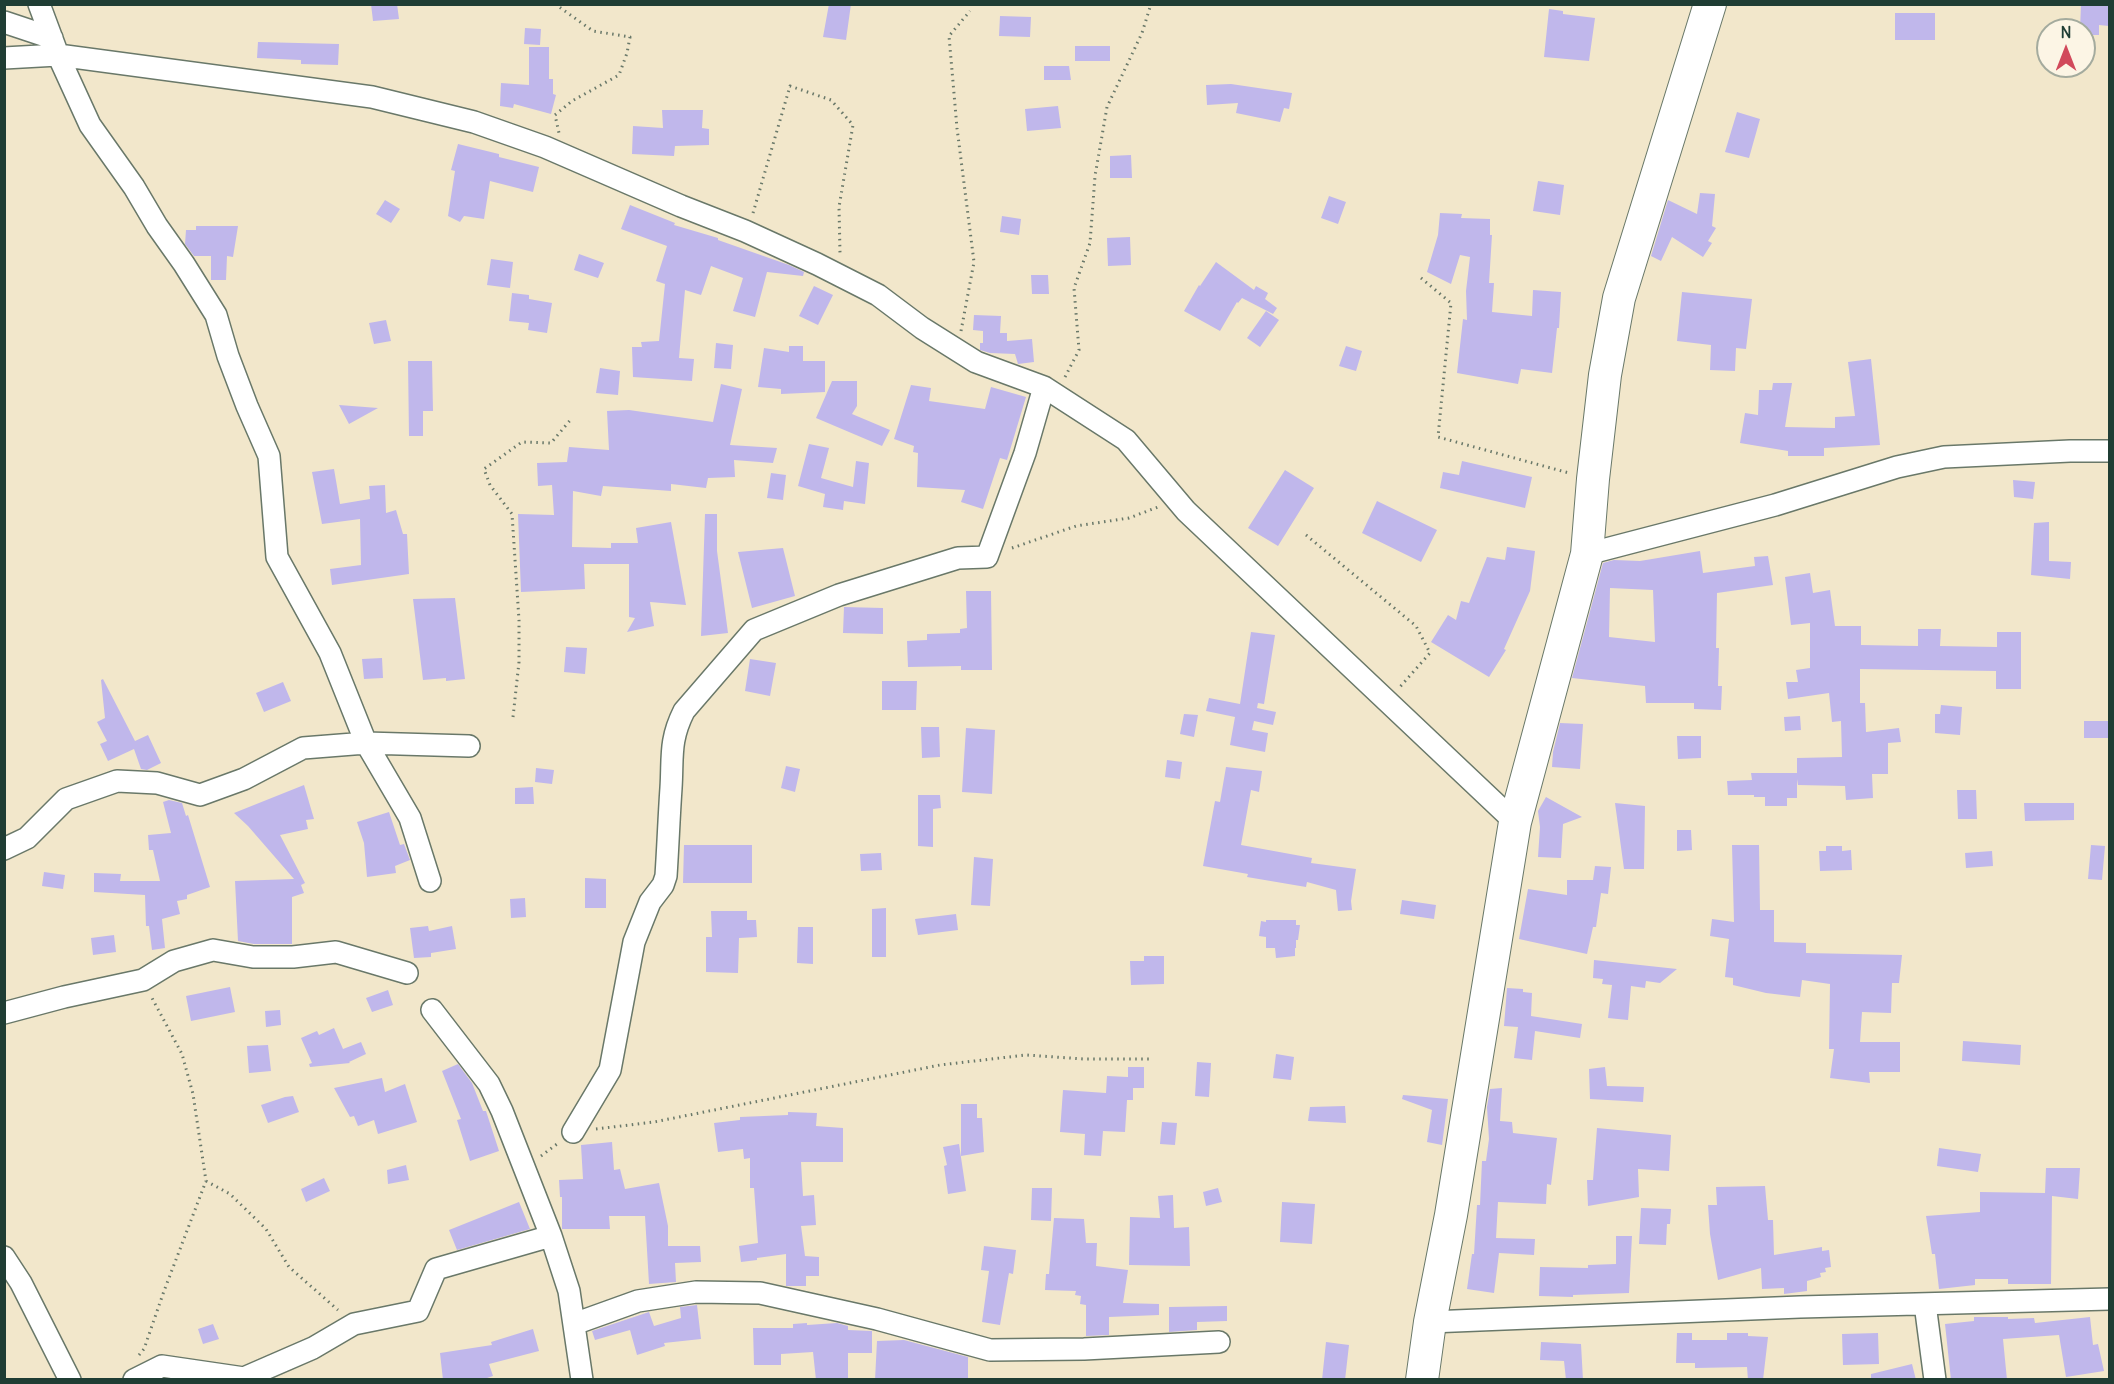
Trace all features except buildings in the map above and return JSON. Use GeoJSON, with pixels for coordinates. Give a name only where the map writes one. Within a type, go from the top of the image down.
{"type":"FeatureCollection","features":[{"type":"Feature","properties":{"kind":"main road"},"geometry":{"type":"LineString","coordinates":[[1422,1380],[1515,822],[1587,554],[1605,375],[1619,298],[1710,4]]}},
{"type":"Feature","properties":{"kind":"street"},"geometry":{"type":"LineString","coordinates":[[39,4],[90,125],[134,187],[216,315],[228,356],[269,456],[277,557],[330,653],[366,743],[410,818],[430,881]]}},
{"type":"Feature","properties":{"kind":"street"},"geometry":{"type":"LineString","coordinates":[[4,22],[55,46],[372,97],[474,122],[564,155],[681,206],[746,231],[878,296],[922,328],[976,362],[1050,391],[1126,441],[1186,511],[1515,822]]}},
{"type":"Feature","properties":{"kind":"street"},"geometry":{"type":"LineString","coordinates":[[4,58],[55,46]]}},
{"type":"Feature","properties":{"kind":"street"},"geometry":{"type":"LineString","coordinates":[[573,1132],[610,1070],[634,942],[650,902],[663,885],[666,876],[673,768],[672,741],[684,711],[754,630],[849,591],[958,558],[987,557],[1050,391]]}},
{"type":"Feature","properties":{"kind":"street"},"geometry":{"type":"LineString","coordinates":[[1587,554],[1775,505],[1897,467],[1944,457],[2109,451]]}},
{"type":"Feature","properties":{"kind":"street"},"geometry":{"type":"LineString","coordinates":[[4,849],[27,838],[66,799],[117,781],[157,783],[200,795],[243,779],[303,748],[366,743],[469,747]]}},
{"type":"Feature","properties":{"kind":"street"},"geometry":{"type":"LineString","coordinates":[[4,1013],[143,980],[174,962],[213,950],[253,957],[293,957],[336,952],[407,973]]}},
{"type":"Feature","properties":{"kind":"street"},"geometry":{"type":"LineString","coordinates":[[432,1010],[489,1084],[525,1168],[551,1236],[568,1291],[582,1380]]}},
{"type":"Feature","properties":{"kind":"street"},"geometry":{"type":"LineString","coordinates":[[134,1380],[162,1366],[243,1378],[313,1348],[354,1324],[418,1311],[436,1269],[551,1236]]}},
{"type":"Feature","properties":{"kind":"street"},"geometry":{"type":"LineString","coordinates":[[4,1257],[21,1283],[70,1380]]}},
{"type":"Feature","properties":{"kind":"street"},"geometry":{"type":"LineString","coordinates":[[574,1324],[638,1302],[696,1292],[760,1293],[877,1319],[990,1350],[1219,1342]]}},
{"type":"Feature","properties":{"kind":"street"},"geometry":{"type":"LineString","coordinates":[[1430,1322],[2109,1299]]}},
{"type":"Feature","properties":{"kind":"street"},"geometry":{"type":"LineString","coordinates":[[1926,1304],[1935,1380]]}},
{"type":"Feature","properties":{"kind":"path"},"geometry":{"type":"LineString","coordinates":[[555,4],[593,31],[630,37],[619,75],[572,101],[555,115],[564,155]]}},
{"type":"Feature","properties":{"kind":"path"},"geometry":{"type":"LineString","coordinates":[[1050,391],[1079,350],[1074,288],[1090,243],[1095,176],[1107,107],[1142,33],[1151,4]]}},
{"type":"Feature","properties":{"kind":"path"},"geometry":{"type":"LineString","coordinates":[[958,351],[974,262],[957,128],[950,36],[970,12]]}},
{"type":"Feature","properties":{"kind":"path"},"geometry":{"type":"LineString","coordinates":[[746,231],[756,205],[790,86],[831,100],[853,124],[839,207],[840,276]]}},
{"type":"Feature","properties":{"kind":"path"},"geometry":{"type":"LineString","coordinates":[[1421,278],[1451,303],[1438,437],[1593,479]]}},
{"type":"Feature","properties":{"kind":"path"},"geometry":{"type":"LineString","coordinates":[[513,717],[519,662],[519,620],[512,514],[490,485],[484,470],[522,442],[551,444],[573,418]]}},
{"type":"Feature","properties":{"kind":"path"},"geometry":{"type":"LineString","coordinates":[[987,557],[1076,526],[1129,518],[1176,500]]}},
{"type":"Feature","properties":{"kind":"path"},"geometry":{"type":"LineString","coordinates":[[1306,535],[1416,626],[1430,653],[1387,701]]}},
{"type":"Feature","properties":{"kind":"path"},"geometry":{"type":"LineString","coordinates":[[138,1356],[144,1349],[206,1181],[193,1094],[182,1054],[143,980]]}},
{"type":"Feature","properties":{"kind":"path"},"geometry":{"type":"LineString","coordinates":[[525,1168],[573,1132],[654,1122],[940,1065],[1026,1055],[1084,1059],[1152,1059]]}},
{"type":"Feature","properties":{"kind":"path"},"geometry":{"type":"LineString","coordinates":[[206,1181],[230,1194],[266,1229],[289,1268],[354,1324]]}}]}
